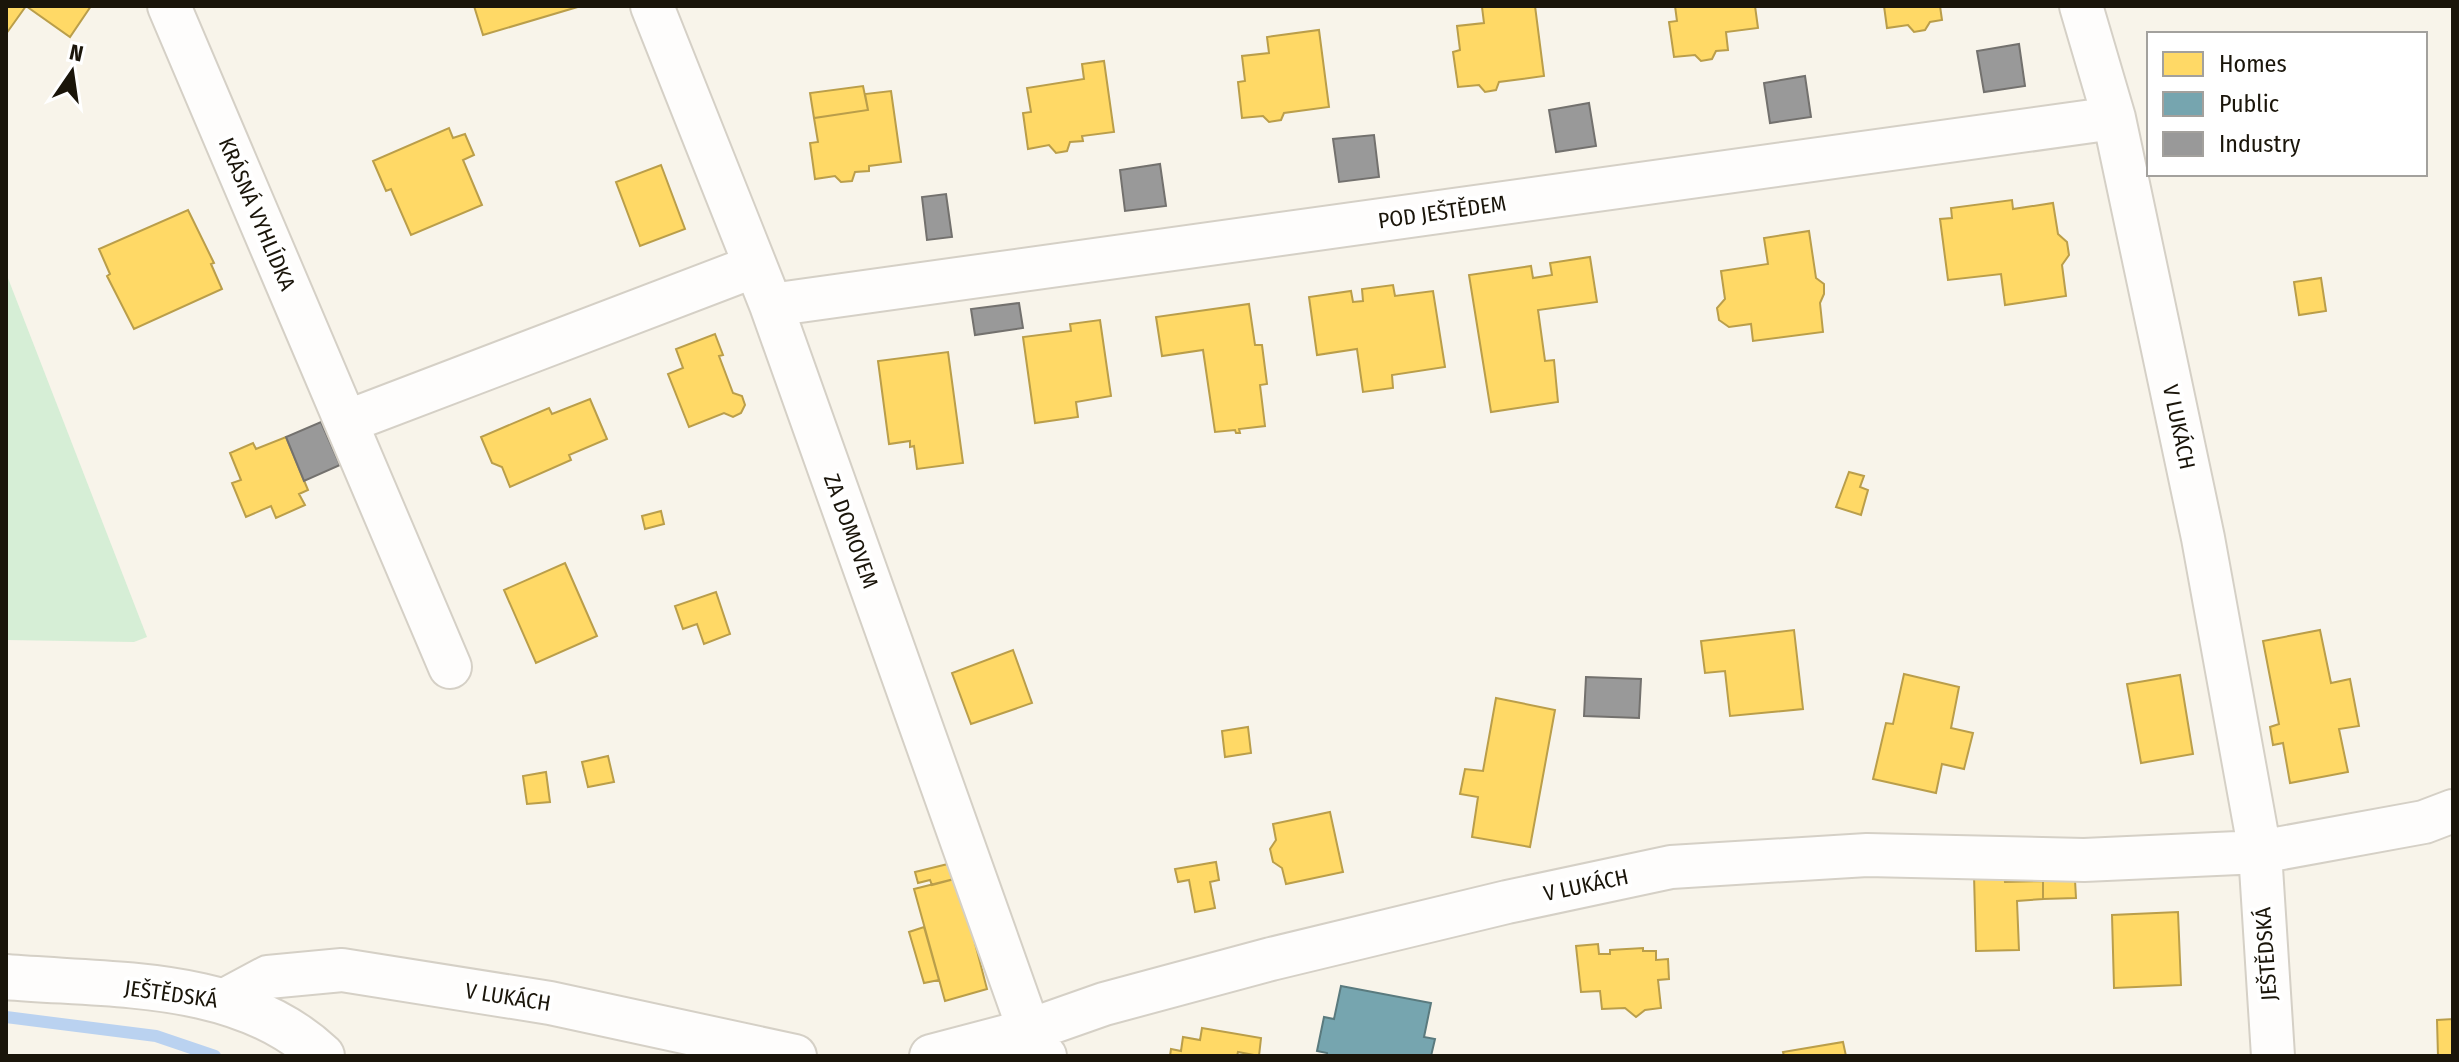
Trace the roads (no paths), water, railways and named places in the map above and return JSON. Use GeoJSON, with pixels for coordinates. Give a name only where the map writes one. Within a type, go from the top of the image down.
{"type":"FeatureCollection","features":[{"type":"Feature","properties":{"kind":"street","name":"KRÁSNÁ VYHLÍDKA"},"geometry":{"type":"LineString","coordinates":[[169,6],[450,667]]}},
{"type":"Feature","properties":{"kind":"street","name":"ZA DOMOVEM"},"geometry":{"type":"LineString","coordinates":[[652,6],[771,305],[1037,1043]]}},
{"type":"Feature","properties":{"kind":"street","name":"V LUKÁCH"},"geometry":{"type":"LineString","coordinates":[[2081,6],[2114,118],[2203,538],[2260,852]]}},
{"type":"Feature","properties":{"kind":"street","name":"POD JEŠTĚDEM"},"geometry":{"type":"LineString","coordinates":[[771,305],[2114,118]]}},
{"type":"Feature","properties":{"kind":"street"},"geometry":{"type":"LineString","coordinates":[[346,422],[755,266]]}},
{"type":"Feature","properties":{"kind":"street","name":"V LUKÁCH"},"geometry":{"type":"LineString","coordinates":[[931,1056],[1037,1043],[1104,1004],[1271,959],[1507,902],[1671,867],[1867,855],[2084,860],[2260,852],[2424,822],[2453,811]]}},
{"type":"Feature","properties":{"kind":"street","name":"JEŠTĚDSKÁ"},"geometry":{"type":"LineString","coordinates":[[2260,852],[2273,1056]]}},
{"type":"Feature","properties":{"kind":"street","name":"V LUKÁCH"},"geometry":{"type":"LineString","coordinates":[[223,1001],[268,977],[342,970],[550,1003],[795,1056]]}},
{"type":"Feature","properties":{"kind":"street","name":"JEŠTĚDSKÁ"},"geometry":{"type":"LineString","coordinates":[[6,977],[179,991],[223,1001],[284,1027],[322,1056]]}},
{"type":"Feature","properties":{"kind":"waterway"},"geometry":{"type":"LineString","coordinates":[[6,1017],[156,1036],[215,1056]]}}]}
